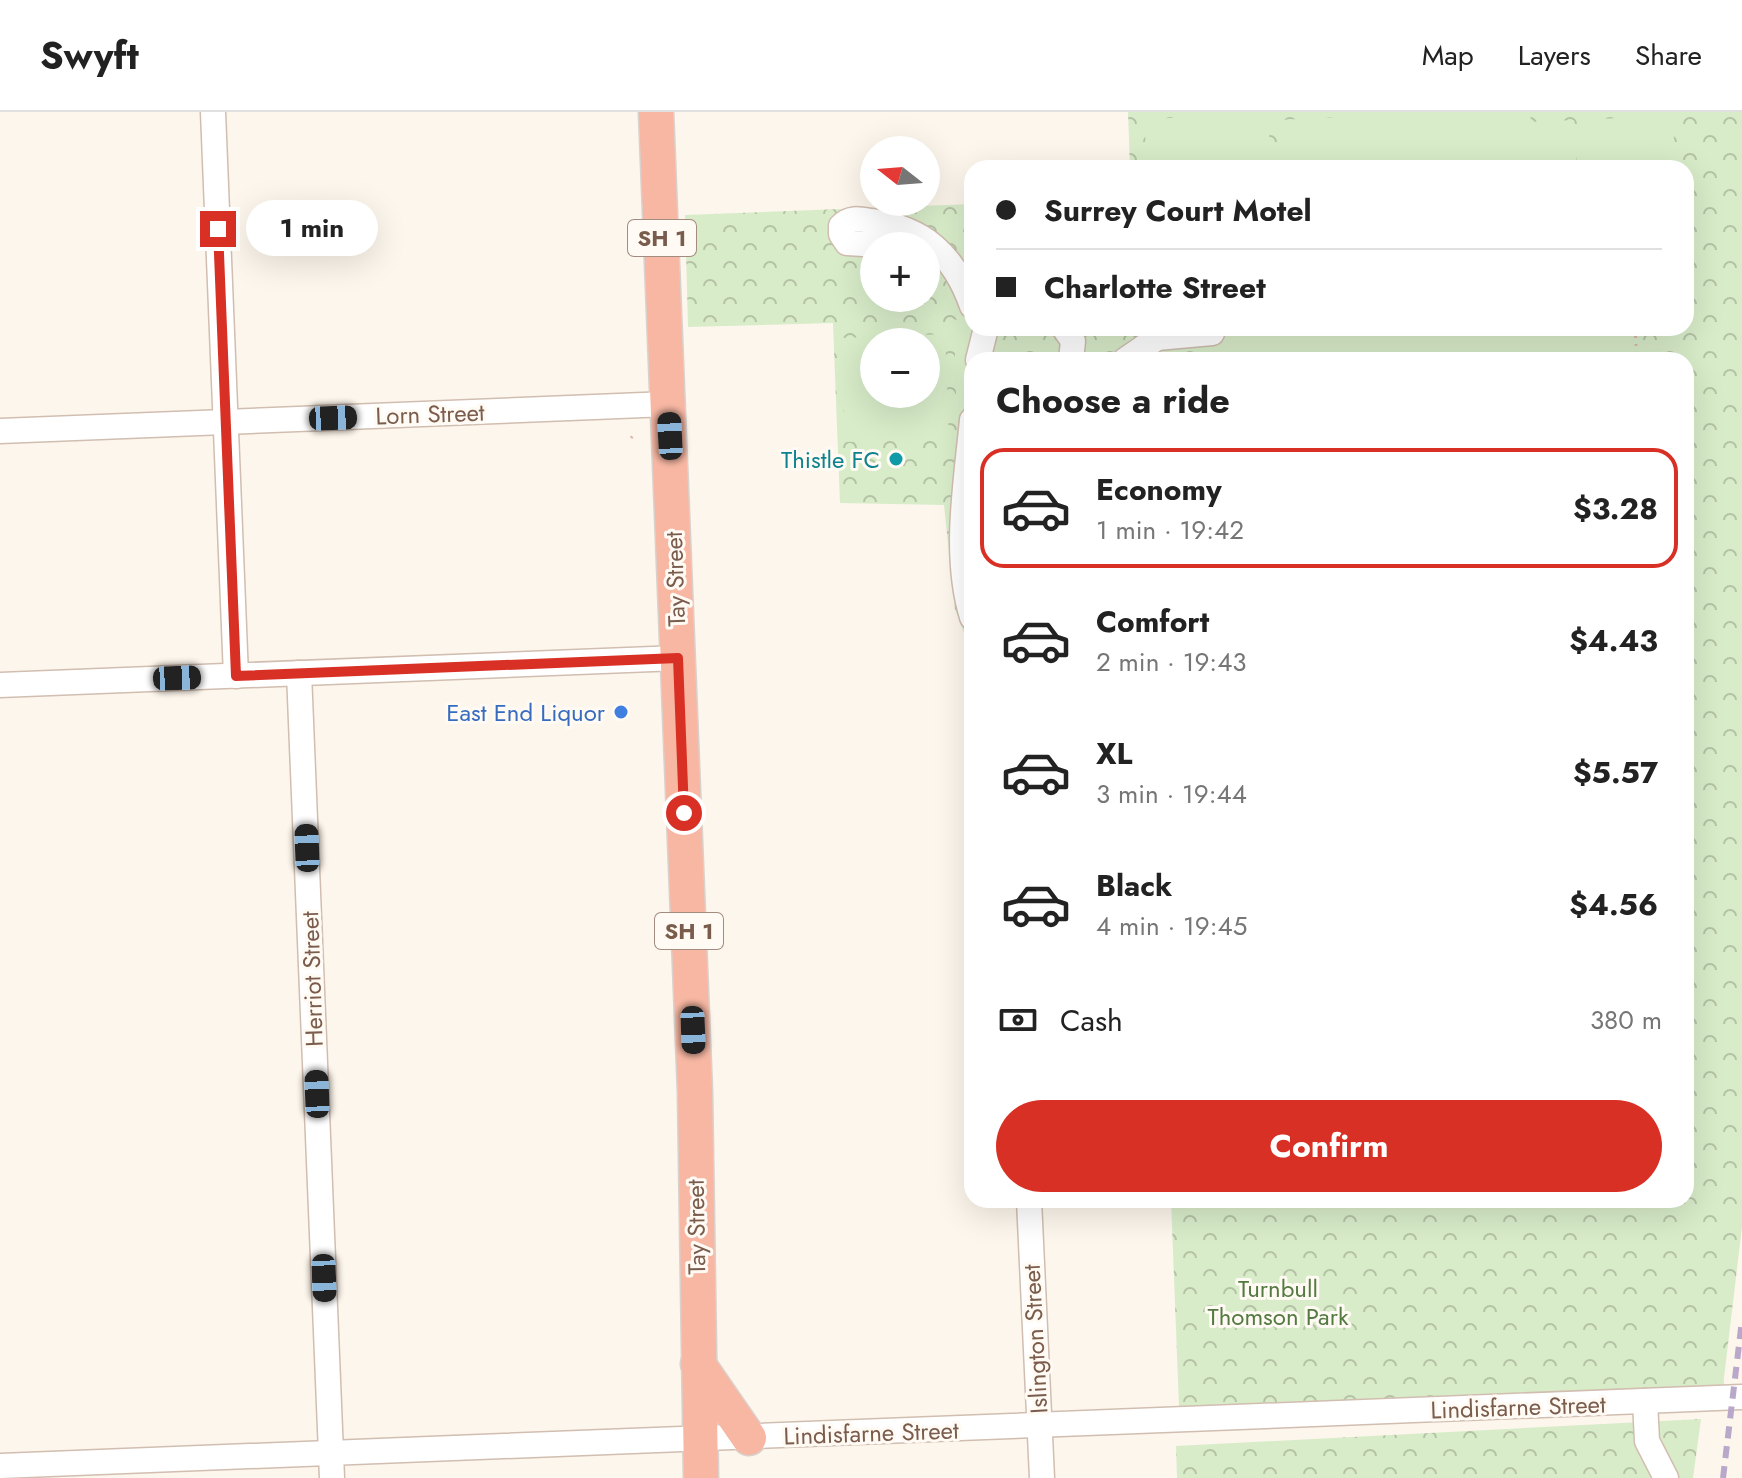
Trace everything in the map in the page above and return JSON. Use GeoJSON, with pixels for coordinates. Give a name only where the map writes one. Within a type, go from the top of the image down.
{"type":"FeatureCollection","features":[{"type":"Feature","properties":{"kind":"highway","name":"Tay Street"},"geometry":{"type":"LineString","coordinates":[[656,112],[695,1092],[701,1478]]}},
{"type":"Feature","properties":{"kind":"highway"},"geometry":{"type":"LineString","coordinates":[[698,1364],[749,1438]]}},
{"type":"Feature","properties":{"kind":"street"},"geometry":{"type":"LineString","coordinates":[[213,112],[236,676]]}},
{"type":"Feature","properties":{"kind":"street"},"geometry":{"type":"LineString","coordinates":[[860,244],[847,243],[841,234],[841,226],[846,221],[889,224],[910,232]]}},
{"type":"Feature","properties":{"kind":"street"},"geometry":{"type":"LineString","coordinates":[[940,256],[964,291]]}},
{"type":"Feature","properties":{"kind":"street"},"geometry":{"type":"LineString","coordinates":[[940,265],[956,276]]}},
{"type":"Feature","properties":{"kind":"street"},"geometry":{"type":"LineString","coordinates":[[1137,352],[1157,338],[1179,336]]}},
{"type":"Feature","properties":{"kind":"street","name":"Lorn Street"},"geometry":{"type":"LineString","coordinates":[[0,431],[668,404]]}},
{"type":"Feature","properties":{"kind":"street"},"geometry":{"type":"LineString","coordinates":[[0,685],[678,658]]}},
{"type":"Feature","properties":{"kind":"street","name":"Herriot Street"},"geometry":{"type":"LineString","coordinates":[[299,673],[332,1478]]}},
{"type":"Feature","properties":{"kind":"street","name":"Islington Street"},"geometry":{"type":"LineString","coordinates":[[1029,1208],[1042,1478]]}},
{"type":"Feature","properties":{"kind":"street","name":"Lindisfarne Street"},"geometry":{"type":"LineString","coordinates":[[0,1466],[1742,1397]]}},
{"type":"Feature","properties":{"kind":"street"},"geometry":{"type":"LineString","coordinates":[[1645,1401],[1647,1441],[1666,1478]]}},
{"type":"Feature","properties":{"kind":"path"},"geometry":{"type":"LineString","coordinates":[[631,438],[636,432]]}},
{"type":"Feature","properties":{"kind":"green space","name":"Turnbull Thomson Park"},"geometry":{"type":"Polygon","coordinates":[[[1128,112],[1742,112],[1742,1227],[1723,1386],[1179,1407],[1171,1208],[1694,1208],[1694,352],[964,352],[964,633],[955,609],[944,505],[840,503],[833,323],[688,327],[685,215],[860,208],[860,216],[940,216],[940,205],[964,204],[964,336],[1694,336],[1694,160],[1130,160],[1128,112]]]}},
{"type":"Feature","properties":{"kind":"green space"},"geometry":{"type":"Polygon","coordinates":[[[1440,112],[1530,112],[1531,122],[1574,120],[1576,160],[1281,160],[1279,120],[1440,112]]]}},
{"type":"Feature","properties":{"kind":"green space"},"geometry":{"type":"Polygon","coordinates":[[[1268,114],[1271,160],[1146,160],[1145,119],[1268,114]]]}},
{"type":"Feature","properties":{"kind":"green space"},"geometry":{"type":"Polygon","coordinates":[[[1673,115],[1675,160],[1584,160],[1582,120],[1673,115]]]}},
{"type":"Feature","properties":{"kind":"green space"},"geometry":{"type":"Polygon","coordinates":[[[954,319],[964,324],[964,336],[971,336],[969,352],[964,352],[964,388],[957,439],[954,319]]]}},
{"type":"Feature","properties":{"kind":"green space"},"geometry":{"type":"Polygon","coordinates":[[[940,334],[945,334],[949,439],[844,442],[842,338],[860,337],[860,408],[940,408],[940,334]]]}},
{"type":"Feature","properties":{"kind":"green space"},"geometry":{"type":"Polygon","coordinates":[[[1214,336],[1632,336],[1634,352],[1216,352],[1214,336]]]}},
{"type":"Feature","properties":{"kind":"green space"},"geometry":{"type":"Polygon","coordinates":[[[1701,1419],[1693,1478],[1177,1478],[1176,1446],[1701,1419]]]}},
{"type":"Feature","properties":{"kind":"railway"},"geometry":{"type":"LineString","coordinates":[[1723,1478],[1742,1320]]}},
{"type":"Feature","properties":{"kind":"place","name":"Thistle FC"},"geometry":{"type":"Point","coordinates":[896,459]}},
{"type":"Feature","properties":{"kind":"place","name":"East End Liquor"},"geometry":{"type":"Point","coordinates":[621,712]}},
{"type":"Feature","properties":{"kind":"route"},"geometry":{"type":"LineString","coordinates":[[218,229],[236,676],[678,658],[684,813]]}}]}
